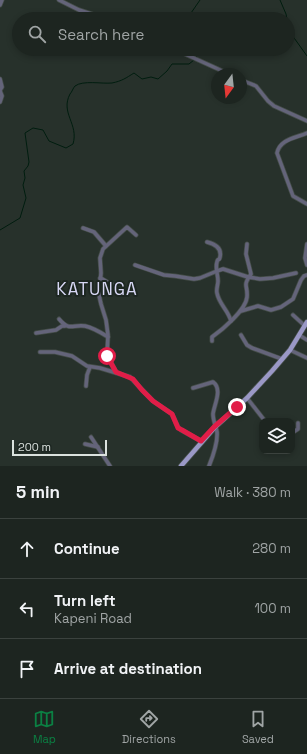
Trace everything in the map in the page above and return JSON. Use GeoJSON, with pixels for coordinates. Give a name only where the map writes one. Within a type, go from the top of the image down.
{"type":"FeatureCollection","features":[{"type":"Feature","properties":{"kind":"main road"},"geometry":{"type":"LineString","coordinates":[[181,466],[214,427],[247,398],[272,371],[290,350],[306,324]]}},
{"type":"Feature","properties":{"kind":"street"},"geometry":{"type":"LineString","coordinates":[[0,5],[2,0]]}},
{"type":"Feature","properties":{"kind":"street"},"geometry":{"type":"LineString","coordinates":[[59,0],[85,12]]}},
{"type":"Feature","properties":{"kind":"street"},"geometry":{"type":"LineString","coordinates":[[190,56],[216,68]]}},
{"type":"Feature","properties":{"kind":"street"},"geometry":{"type":"LineString","coordinates":[[0,79],[2,87],[0,90],[2,96],[0,102]]}},
{"type":"Feature","properties":{"kind":"street"},"geometry":{"type":"LineString","coordinates":[[247,82],[256,86],[274,106],[307,120]]}},
{"type":"Feature","properties":{"kind":"street"},"geometry":{"type":"LineString","coordinates":[[307,139],[305,134],[290,138],[279,147],[277,153],[293,196],[307,204]]}},
{"type":"Feature","properties":{"kind":"street"},"geometry":{"type":"LineString","coordinates":[[116,372],[107,356],[108,338],[106,319],[100,301],[100,254],[106,246],[127,227],[136,235]]}},
{"type":"Feature","properties":{"kind":"street"},"geometry":{"type":"LineString","coordinates":[[83,228],[94,232],[106,246]]}},
{"type":"Feature","properties":{"kind":"street"},"geometry":{"type":"LineString","coordinates":[[207,242],[215,244],[219,249],[220,257],[217,262],[216,271],[218,282],[216,291],[220,304],[227,311],[231,321]]}},
{"type":"Feature","properties":{"kind":"street"},"geometry":{"type":"LineString","coordinates":[[212,341],[212,337],[222,330],[241,312],[248,298],[246,280],[251,274],[246,254],[247,244]]}},
{"type":"Feature","properties":{"kind":"street"},"geometry":{"type":"LineString","coordinates":[[307,244],[305,258],[307,265]]}},
{"type":"Feature","properties":{"kind":"street"},"geometry":{"type":"LineString","coordinates":[[135,265],[164,275],[194,279],[223,269],[248,277],[266,279],[296,273]]}},
{"type":"Feature","properties":{"kind":"street"},"geometry":{"type":"LineString","coordinates":[[241,312],[258,306],[271,310],[281,307],[293,299],[301,280],[307,275]]}},
{"type":"Feature","properties":{"kind":"street"},"geometry":{"type":"LineString","coordinates":[[100,278],[109,284],[114,285]]}},
{"type":"Feature","properties":{"kind":"street"},"geometry":{"type":"LineString","coordinates":[[293,315],[306,324]]}},
{"type":"Feature","properties":{"kind":"street"},"geometry":{"type":"LineString","coordinates":[[59,319],[65,326],[71,328],[82,326],[96,329],[108,338]]}},
{"type":"Feature","properties":{"kind":"street"},"geometry":{"type":"LineString","coordinates":[[36,333],[56,330],[62,326],[65,326]]}},
{"type":"Feature","properties":{"kind":"street"},"geometry":{"type":"LineString","coordinates":[[241,335],[247,345],[252,348],[282,359]]}},
{"type":"Feature","properties":{"kind":"street"},"geometry":{"type":"LineString","coordinates":[[299,335],[307,340]]}},
{"type":"Feature","properties":{"kind":"street"},"geometry":{"type":"LineString","coordinates":[[290,350],[307,358]]}},
{"type":"Feature","properties":{"kind":"street"},"geometry":{"type":"LineString","coordinates":[[40,352],[55,352],[75,357],[90,367],[116,372],[133,379],[153,401],[172,414],[178,428],[201,441]]}},
{"type":"Feature","properties":{"kind":"street"},"geometry":{"type":"LineString","coordinates":[[86,386],[87,375],[90,367]]}},
{"type":"Feature","properties":{"kind":"street"},"geometry":{"type":"LineString","coordinates":[[193,388],[211,382],[215,382],[216,384],[217,398],[213,412],[214,427],[217,435],[209,466]]}},
{"type":"Feature","properties":{"kind":"street"},"geometry":{"type":"LineString","coordinates":[[247,398],[263,418]]}},
{"type":"Feature","properties":{"kind":"street"},"geometry":{"type":"LineString","coordinates":[[295,431],[298,429],[298,423]]}},
{"type":"Feature","properties":{"kind":"street"},"geometry":{"type":"LineString","coordinates":[[91,437],[110,466]]}},
{"type":"Feature","properties":{"kind":"street"},"geometry":{"type":"LineString","coordinates":[[85,444],[98,447]]}},
{"type":"Feature","properties":{"kind":"waterway"},"geometry":{"type":"LineString","coordinates":[[192,12],[200,0]]}},
{"type":"Feature","properties":{"kind":"waterway"},"geometry":{"type":"LineString","coordinates":[[280,0],[285,12]]}},
{"type":"Feature","properties":{"kind":"waterway"},"geometry":{"type":"LineString","coordinates":[[295,39],[307,56]]}},
{"type":"Feature","properties":{"kind":"waterway"},"geometry":{"type":"LineString","coordinates":[[0,230],[20,218],[26,198],[23,185],[25,178],[24,171],[29,162],[25,133],[33,128],[43,130],[49,141],[66,148],[73,144],[74,130],[67,107],[70,94],[75,86],[83,83],[112,83],[126,78],[134,73],[142,79],[151,77],[158,79],[172,64],[189,64],[194,60]]}},
{"type":"Feature","properties":{"kind":"district","name":"KATUNGA"},"geometry":{"type":"Point","coordinates":[97,289]}},
{"type":"Feature","properties":{"kind":"route"},"geometry":{"type":"LineString","coordinates":[[107,356],[116,372],[133,379],[154,403],[160,405],[172,414],[178,428],[201,441],[214,427],[237,407]]}}]}
